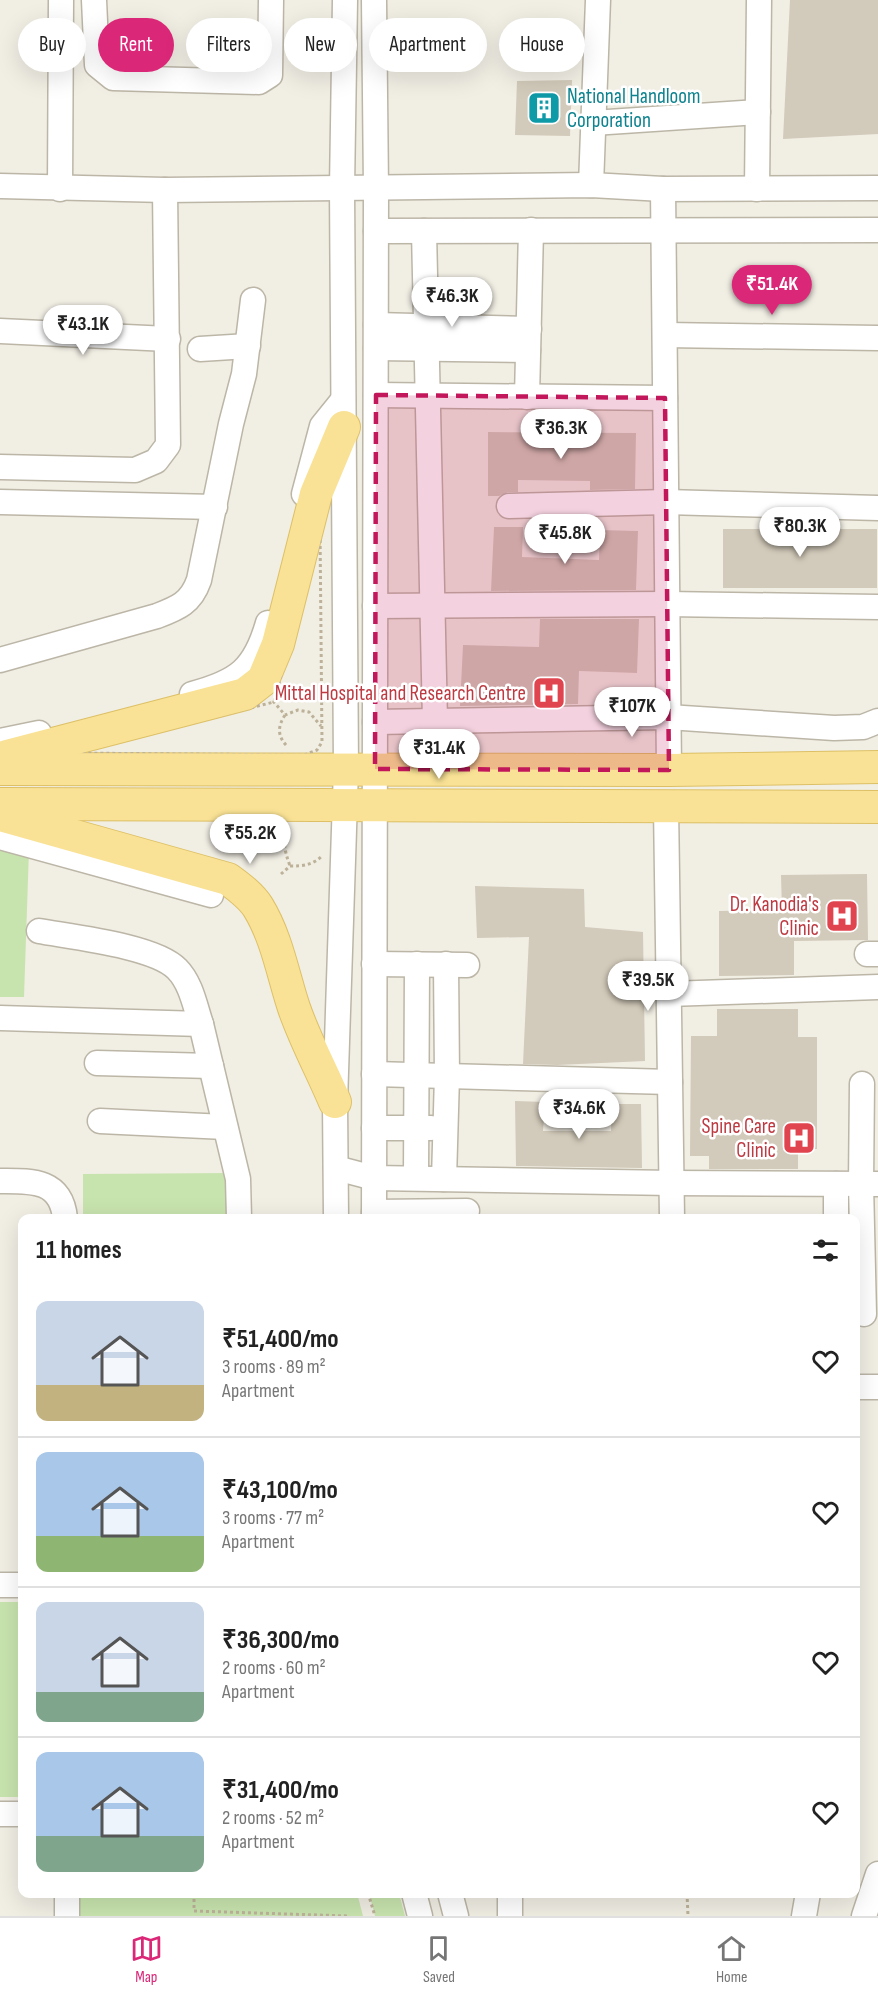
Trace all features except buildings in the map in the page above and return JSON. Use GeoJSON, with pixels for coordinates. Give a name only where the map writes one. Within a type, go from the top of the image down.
{"type":"FeatureCollection","features":[{"type":"Feature","properties":{"kind":"main road"},"geometry":{"type":"LineString","coordinates":[[0,762],[7,756],[245,694],[263,680],[278,644],[316,494],[344,414]]}},
{"type":"Feature","properties":{"kind":"main road"},"geometry":{"type":"LineString","coordinates":[[0,769],[669,770],[878,767]]}},
{"type":"Feature","properties":{"kind":"main road"},"geometry":{"type":"LineString","coordinates":[[0,804],[878,807]]}},
{"type":"Feature","properties":{"kind":"main road"},"geometry":{"type":"LineString","coordinates":[[0,815],[228,879],[245,892],[258,907],[268,929],[294,1009],[335,1102]]}},
{"type":"Feature","properties":{"kind":"street"},"geometry":{"type":"LineString","coordinates":[[60,189],[61,0]]}},
{"type":"Feature","properties":{"kind":"street"},"geometry":{"type":"LineString","coordinates":[[94,0],[98,65],[113,78],[259,82],[270,75],[271,0]]}},
{"type":"Feature","properties":{"kind":"street"},"geometry":{"type":"LineString","coordinates":[[345,0],[342,188],[344,414],[360,769],[359,804],[374,964],[374,1214]]}},
{"type":"Feature","properties":{"kind":"street"},"geometry":{"type":"LineString","coordinates":[[360,769],[375,722],[374,0]]}},
{"type":"Feature","properties":{"kind":"street"},"geometry":{"type":"LineString","coordinates":[[591,186],[598,0]]}},
{"type":"Feature","properties":{"kind":"street"},"geometry":{"type":"LineString","coordinates":[[757,189],[759,0]]}},
{"type":"Feature","properties":{"kind":"street"},"geometry":{"type":"LineString","coordinates":[[593,123],[758,112]]}},
{"type":"Feature","properties":{"kind":"street"},"geometry":{"type":"LineString","coordinates":[[0,186],[165,190],[591,186],[663,189],[878,188]]}},
{"type":"Feature","properties":{"kind":"street"},"geometry":{"type":"LineString","coordinates":[[663,189],[669,770]]}},
{"type":"Feature","properties":{"kind":"street"},"geometry":{"type":"LineString","coordinates":[[0,467],[135,470],[156,461],[168,445],[165,190]]}},
{"type":"Feature","properties":{"kind":"street"},"geometry":{"type":"LineString","coordinates":[[527,397],[531,230]]}},
{"type":"Feature","properties":{"kind":"street"},"geometry":{"type":"LineString","coordinates":[[376,231],[878,230]]}},
{"type":"Feature","properties":{"kind":"street"},"geometry":{"type":"LineString","coordinates":[[424,231],[435,721]]}},
{"type":"Feature","properties":{"kind":"street"},"geometry":{"type":"LineString","coordinates":[[0,660],[157,616],[179,607],[194,593],[199,580],[231,424],[244,374],[253,300]]}},
{"type":"Feature","properties":{"kind":"street"},"geometry":{"type":"LineString","coordinates":[[0,331],[168,339]]}},
{"type":"Feature","properties":{"kind":"street"},"geometry":{"type":"LineString","coordinates":[[664,335],[878,338]]}},
{"type":"Feature","properties":{"kind":"street"},"geometry":{"type":"LineString","coordinates":[[376,336],[528,339]]}},
{"type":"Feature","properties":{"kind":"street"},"geometry":{"type":"LineString","coordinates":[[200,349],[248,346]]}},
{"type":"Feature","properties":{"kind":"street"},"geometry":{"type":"LineString","coordinates":[[376,395],[665,398]]}},
{"type":"Feature","properties":{"kind":"street"},"geometry":{"type":"LineString","coordinates":[[0,741],[65,728],[203,691],[231,680],[248,668],[262,645],[322,426],[344,414]]}},
{"type":"Feature","properties":{"kind":"street"},"geometry":{"type":"LineString","coordinates":[[0,502],[215,507]]}},
{"type":"Feature","properties":{"kind":"street"},"geometry":{"type":"LineString","coordinates":[[509,506],[666,502],[878,508]]}},
{"type":"Feature","properties":{"kind":"street"},"geometry":{"type":"LineString","coordinates":[[375,606],[667,604],[878,607]]}},
{"type":"Feature","properties":{"kind":"street"},"geometry":{"type":"LineString","coordinates":[[375,722],[668,717],[834,728],[863,727],[878,721]]}},
{"type":"Feature","properties":{"kind":"street"},"geometry":{"type":"LineString","coordinates":[[336,1214],[335,1102],[343,853],[359,804]]}},
{"type":"Feature","properties":{"kind":"street"},"geometry":{"type":"LineString","coordinates":[[666,806],[672,1214]]}},
{"type":"Feature","properties":{"kind":"street"},"geometry":{"type":"LineString","coordinates":[[0,837],[211,895]]}},
{"type":"Feature","properties":{"kind":"street"},"geometry":{"type":"LineString","coordinates":[[39,931],[138,950],[162,958],[177,968],[186,982],[201,1024],[238,1179],[239,1214]]}},
{"type":"Feature","properties":{"kind":"street"},"geometry":{"type":"LineString","coordinates":[[374,964],[456,964],[447,1076],[444,1179]]}},
{"type":"Feature","properties":{"kind":"street"},"geometry":{"type":"LineString","coordinates":[[416,1178],[417,964]]}},
{"type":"Feature","properties":{"kind":"street"},"geometry":{"type":"LineString","coordinates":[[669,994],[878,987]]}},
{"type":"Feature","properties":{"kind":"street"},"geometry":{"type":"LineString","coordinates":[[0,1018],[201,1024]]}},
{"type":"Feature","properties":{"kind":"street"},"geometry":{"type":"LineString","coordinates":[[97,1063],[211,1066]]}},
{"type":"Feature","properties":{"kind":"street"},"geometry":{"type":"LineString","coordinates":[[374,1074],[670,1082]]}},
{"type":"Feature","properties":{"kind":"street"},"geometry":{"type":"LineString","coordinates":[[862,1084],[870,1184],[866,1314]]}},
{"type":"Feature","properties":{"kind":"street"},"geometry":{"type":"LineString","coordinates":[[100,1121],[225,1127]]}},
{"type":"Feature","properties":{"kind":"street"},"geometry":{"type":"LineString","coordinates":[[374,1128],[445,1128]]}},
{"type":"Feature","properties":{"kind":"street"},"geometry":{"type":"LineString","coordinates":[[336,1168],[374,1178],[870,1184]]}},
{"type":"Feature","properties":{"kind":"street"},"geometry":{"type":"LineString","coordinates":[[0,1181],[33,1181],[46,1186],[62,1200],[64,1214]]}},
{"type":"Feature","properties":{"kind":"street"},"geometry":{"type":"LineString","coordinates":[[836,1184],[836,1214]]}},
{"type":"Feature","properties":{"kind":"street"},"geometry":{"type":"LineString","coordinates":[[397,1214],[467,1211]]}},
{"type":"Feature","properties":{"kind":"street"},"geometry":{"type":"LineString","coordinates":[[860,1387],[878,1387]]}},
{"type":"Feature","properties":{"kind":"street"},"geometry":{"type":"LineString","coordinates":[[0,1585],[18,1585]]}},
{"type":"Feature","properties":{"kind":"street"},"geometry":{"type":"LineString","coordinates":[[0,1814],[18,1814]]}},
{"type":"Feature","properties":{"kind":"street"},"geometry":{"type":"LineString","coordinates":[[864,1916],[878,1874]]}},
{"type":"Feature","properties":{"kind":"street"},"geometry":{"type":"LineString","coordinates":[[67,1916],[68,1898]]}},
{"type":"Feature","properties":{"kind":"street"},"geometry":{"type":"LineString","coordinates":[[415,1898],[420,1916]]}},
{"type":"Feature","properties":{"kind":"street"},"geometry":{"type":"LineString","coordinates":[[451,1898],[456,1916]]}},
{"type":"Feature","properties":{"kind":"street"},"geometry":{"type":"LineString","coordinates":[[510,1898],[510,1916]]}},
{"type":"Feature","properties":{"kind":"street"},"geometry":{"type":"LineString","coordinates":[[804,1916],[807,1898]]}},
{"type":"Feature","properties":{"kind":"path"},"geometry":{"type":"LineString","coordinates":[[258,684],[285,715]]}},
{"type":"Feature","properties":{"kind":"path"},"geometry":{"type":"LineString","coordinates":[[297,755],[281,740],[278,731],[285,715],[298,710],[309,712],[322,728]]}},
{"type":"Feature","properties":{"kind":"path"},"geometry":{"type":"LineString","coordinates":[[290,866],[283,836],[291,821]]}},
{"type":"Feature","properties":{"kind":"path"},"geometry":{"type":"LineString","coordinates":[[281,874],[290,866],[302,866],[315,862],[326,852],[343,853]]}},
{"type":"Feature","properties":{"kind":"path"},"geometry":{"type":"LineString","coordinates":[[194,1898],[194,1911],[224,1914],[349,1916]]}},
{"type":"Feature","properties":{"kind":"path"},"geometry":{"type":"LineString","coordinates":[[370,1898],[375,1916]]}},
{"type":"Feature","properties":{"kind":"path"},"geometry":{"type":"LineString","coordinates":[[687,1898],[688,1916]]}},
{"type":"Feature","properties":{"kind":"highlighted area"},"geometry":{"type":"Polygon","coordinates":[[[376,395],[665,398],[669,770],[375,769],[376,395]]]}},
{"type":"Feature","properties":{"kind":"green space"},"geometry":{"type":"Polygon","coordinates":[[[0,843],[29,850],[24,997],[0,997],[0,843]]]}},
{"type":"Feature","properties":{"kind":"green space"},"geometry":{"type":"Polygon","coordinates":[[[231,1173],[231,1214],[83,1214],[83,1174],[231,1173]]]}},
{"type":"Feature","properties":{"kind":"green space"},"geometry":{"type":"Polygon","coordinates":[[[0,1602],[18,1602],[18,1797],[0,1797],[0,1602]]]}},
{"type":"Feature","properties":{"kind":"green space"},"geometry":{"type":"Polygon","coordinates":[[[74,1898],[358,1898],[363,1916],[75,1916],[74,1898]]]}},
{"type":"Feature","properties":{"kind":"green space"},"geometry":{"type":"Polygon","coordinates":[[[370,1898],[400,1898],[405,1916],[375,1916],[370,1898]]]}},
{"type":"Feature","properties":{"kind":"place","name":"National Handloom Corporation"},"geometry":{"type":"Point","coordinates":[544,108]}},
{"type":"Feature","properties":{"kind":"place","name":"Mittal Hospital and Research Centre"},"geometry":{"type":"Point","coordinates":[549,693]}},
{"type":"Feature","properties":{"kind":"place","name":"Dr. Kanodia's Clinic"},"geometry":{"type":"Point","coordinates":[842,916]}},
{"type":"Feature","properties":{"kind":"place","name":"Spine Care Clinic"},"geometry":{"type":"Point","coordinates":[799,1138]}}]}
